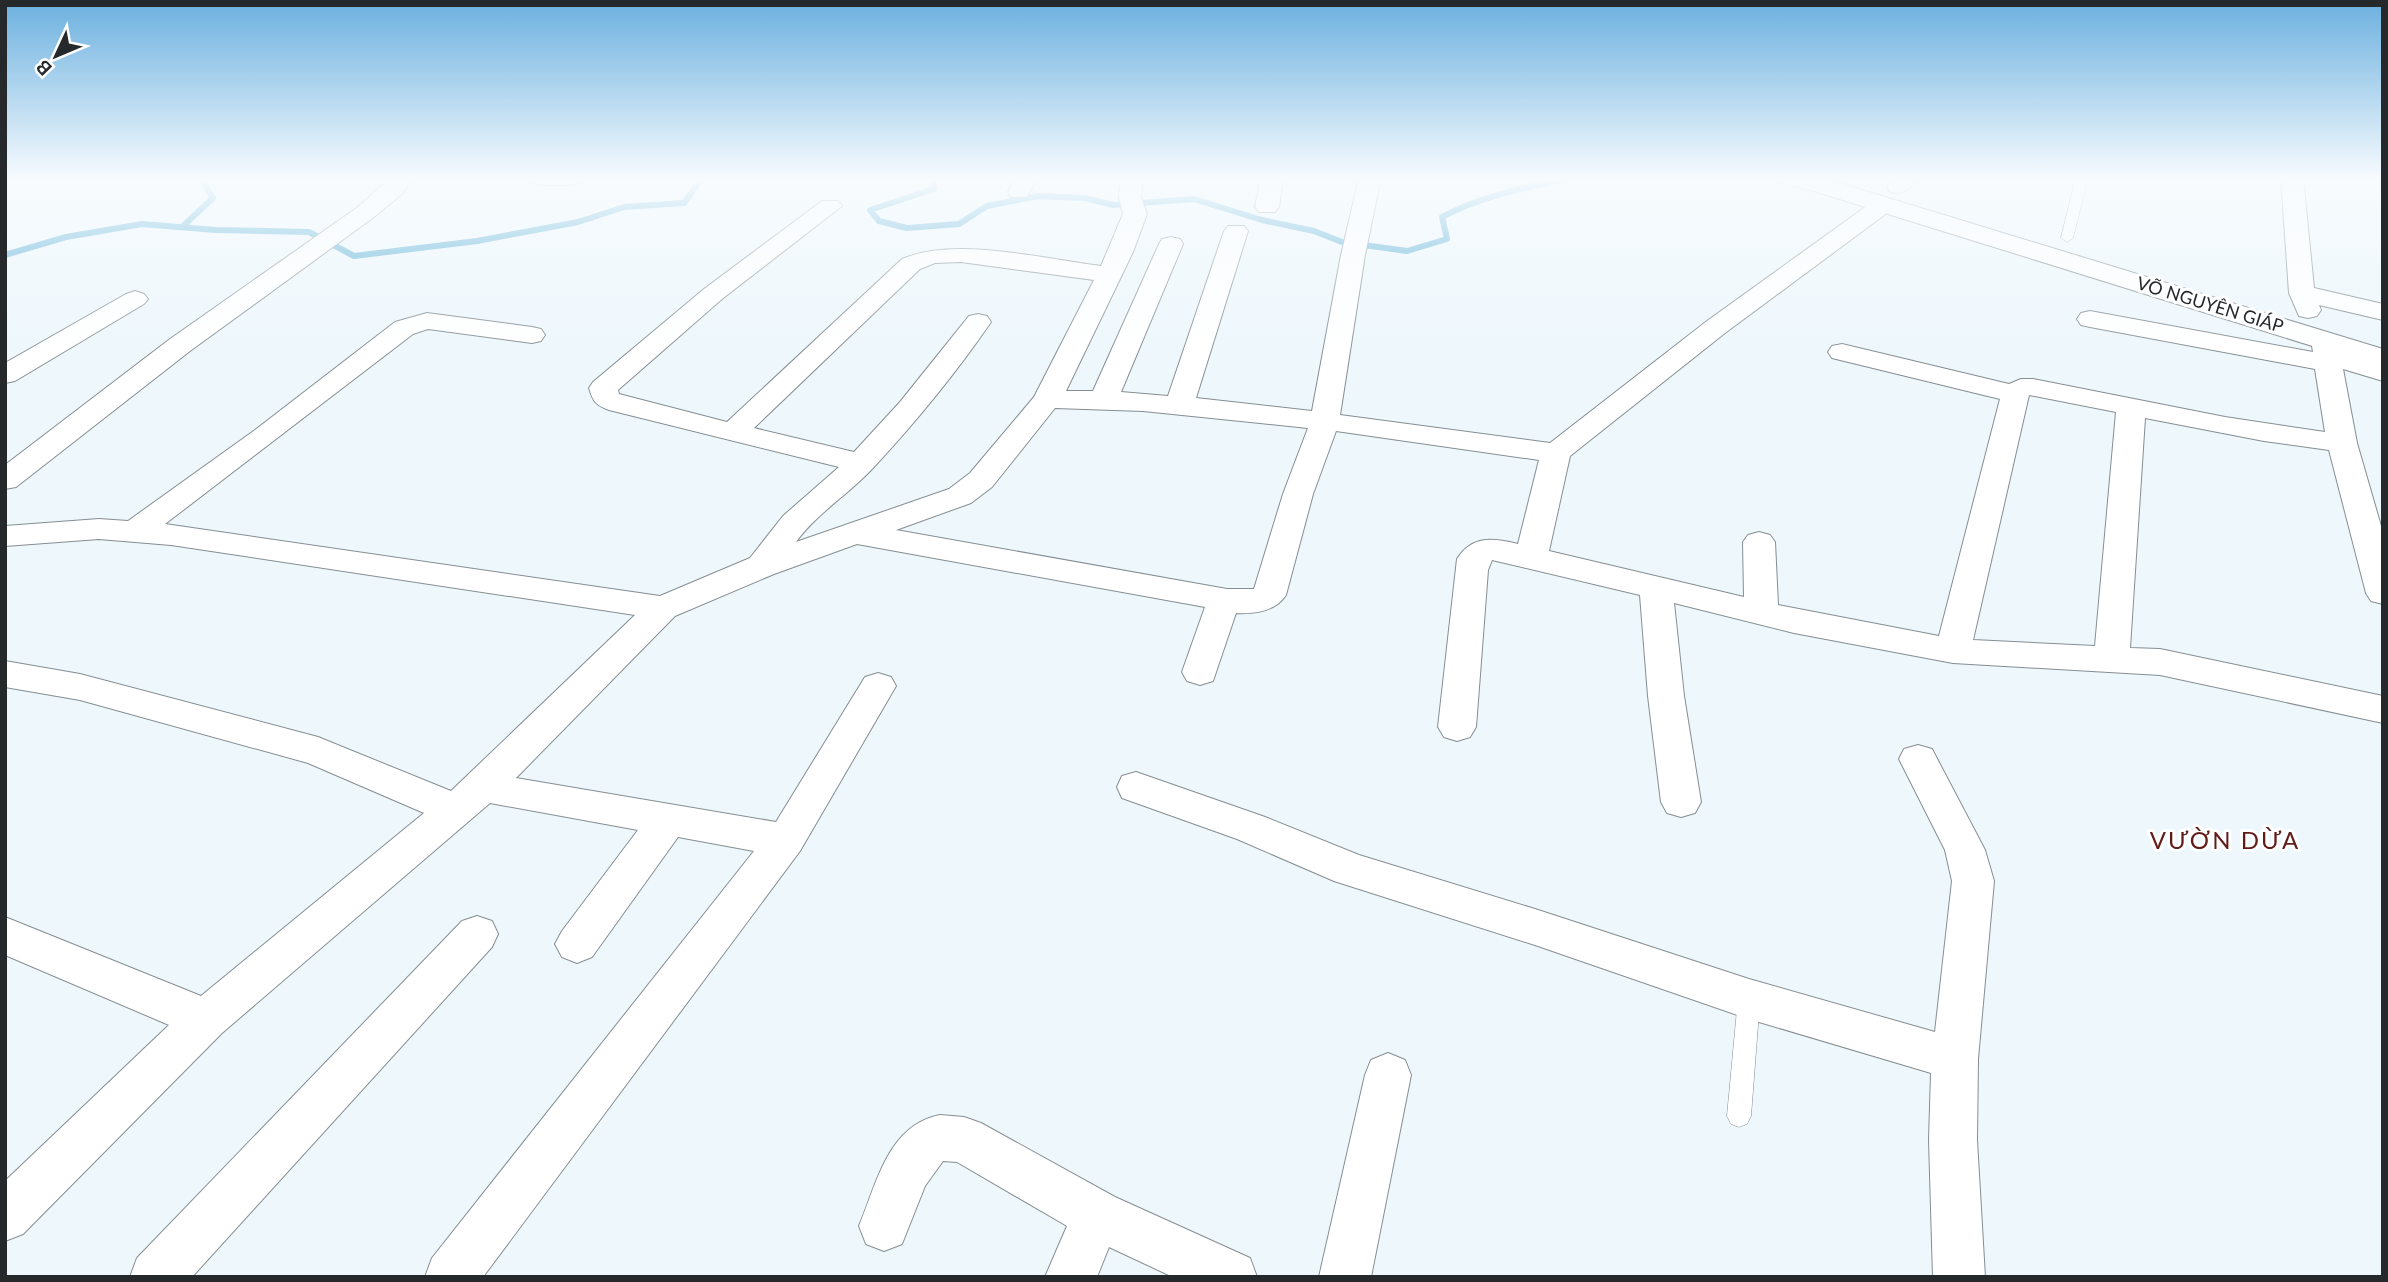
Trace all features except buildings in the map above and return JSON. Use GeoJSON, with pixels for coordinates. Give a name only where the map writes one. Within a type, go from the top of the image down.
{"type":"FeatureCollection","features":[{"type":"Feature","properties":{"kind":"highway","name":"VÕ NGUYÊN GIÁP"},"geometry":{"type":"LineString","coordinates":[[2014,238],[2327,353],[2383,359]]}},
{"type":"Feature","properties":{"kind":"highway","name":"VÕ NGUYÊN GIÁP"},"geometry":{"type":"LineString","coordinates":[[2067,238],[2305,302],[2383,332]]}},
{"type":"Feature","properties":{"kind":"street"},"geometry":{"type":"LineString","coordinates":[[5,480],[180,345],[327,238]]}},
{"type":"Feature","properties":{"kind":"street"},"geometry":{"type":"LineString","coordinates":[[788,238],[713,294],[603,388],[606,399],[861,463]]}},
{"type":"Feature","properties":{"kind":"street"},"geometry":{"type":"LineString","coordinates":[[5,1216],[206,1019],[469,799],[663,608],[762,566],[960,496],[981,480],[1047,400],[1109,275],[1120,238]]}},
{"type":"Feature","properties":{"kind":"street"},"geometry":{"type":"LineString","coordinates":[[1181,405],[1186,379],[1234,238]]}},
{"type":"Feature","properties":{"kind":"street"},"geometry":{"type":"LineString","coordinates":[[855,534],[999,557],[1227,600],[1249,603],[1260,601],[1269,595],[1298,494],[1325,421],[1357,238]]}},
{"type":"Feature","properties":{"kind":"street"},"geometry":{"type":"LineString","coordinates":[[1531,557],[1556,453],[1828,238]]}},
{"type":"Feature","properties":{"kind":"street"},"geometry":{"type":"LineString","coordinates":[[2298,238],[2305,302],[2383,312]]}},
{"type":"Feature","properties":{"kind":"street"},"geometry":{"type":"LineString","coordinates":[[1103,400],[1171,244]]}},
{"type":"Feature","properties":{"kind":"street"},"geometry":{"type":"LineString","coordinates":[[734,431],[911,264],[923,258],[940,254],[961,255],[1109,275]]}},
{"type":"Feature","properties":{"kind":"street"},"geometry":{"type":"LineString","coordinates":[[5,374],[135,299]]}},
{"type":"Feature","properties":{"kind":"street"},"geometry":{"type":"LineString","coordinates":[[2090,319],[2327,353],[2383,373]]}},
{"type":"Feature","properties":{"kind":"street"},"geometry":{"type":"LineString","coordinates":[[134,532],[265,436],[404,328],[427,321],[531,335]]}},
{"type":"Feature","properties":{"kind":"street"},"geometry":{"type":"LineString","coordinates":[[762,566],[794,523],[861,463],[910,408],[978,322]]}},
{"type":"Feature","properties":{"kind":"street"},"geometry":{"type":"LineString","coordinates":[[1842,352],[2015,394]]}},
{"type":"Feature","properties":{"kind":"street"},"geometry":{"type":"LineString","coordinates":[[2327,353],[2342,443],[2383,593]]}},
{"type":"Feature","properties":{"kind":"street"},"geometry":{"type":"LineString","coordinates":[[1953,651],[2015,394],[2021,387],[2130,406],[2220,427],[2342,443]]}},
{"type":"Feature","properties":{"kind":"street"},"geometry":{"type":"LineString","coordinates":[[1047,400],[1181,405],[1325,421],[1556,453]]}},
{"type":"Feature","properties":{"kind":"street"},"geometry":{"type":"LineString","coordinates":[[2112,658],[2130,406]]}},
{"type":"Feature","properties":{"kind":"street"},"geometry":{"type":"LineString","coordinates":[[5,536],[99,529],[134,532],[663,608]]}},
{"type":"Feature","properties":{"kind":"street"},"geometry":{"type":"LineString","coordinates":[[1759,542],[1761,613]]}},
{"type":"Feature","properties":{"kind":"street"},"geometry":{"type":"LineString","coordinates":[[1457,727],[1474,559],[1483,550],[1531,557],[1761,613],[1953,651],[2160,662],[2383,710]]}},
{"type":"Feature","properties":{"kind":"street"},"geometry":{"type":"LineString","coordinates":[[1656,589],[1666,696],[1681,802]]}},
{"type":"Feature","properties":{"kind":"street"},"geometry":{"type":"LineString","coordinates":[[1200,672],[1219,613],[1227,600]]}},
{"type":"Feature","properties":{"kind":"street"},"geometry":{"type":"LineString","coordinates":[[5,674],[80,687],[318,751],[469,799],[668,820],[786,840]]}},
{"type":"Feature","properties":{"kind":"street"},"geometry":{"type":"LineString","coordinates":[[451,1277],[786,840],[878,686]]}},
{"type":"Feature","properties":{"kind":"street"},"geometry":{"type":"LineString","coordinates":[[1918,759],[1965,850],[1973,881],[1955,1059],[1953,1140],[1959,1277]]}},
{"type":"Feature","properties":{"kind":"street"},"geometry":{"type":"LineString","coordinates":[[1136,787],[1251,828],[1349,869],[1749,999],[1955,1059]]}},
{"type":"Feature","properties":{"kind":"street"},"geometry":{"type":"LineString","coordinates":[[577,944],[668,820]]}},
{"type":"Feature","properties":{"kind":"street"},"geometry":{"type":"LineString","coordinates":[[5,934],[206,1019]]}},
{"type":"Feature","properties":{"kind":"street"},"geometry":{"type":"LineString","coordinates":[[156,1277],[477,934]]}},
{"type":"Feature","properties":{"kind":"street"},"geometry":{"type":"LineString","coordinates":[[1345,1277],[1388,1075]]}},
{"type":"Feature","properties":{"kind":"street"},"geometry":{"type":"LineString","coordinates":[[884,1226],[915,1157],[928,1142],[947,1136],[964,1140],[1004,1161],[1097,1215],[1231,1277]]}},
{"type":"Feature","properties":{"kind":"street"},"geometry":{"type":"LineString","coordinates":[[1071,1277],[1097,1215]]}},
{"type":"Feature","properties":{"kind":"lane"},"geometry":{"type":"LineString","coordinates":[[1740,1115],[1749,999]]}},
{"type":"Feature","properties":{"kind":"waterway"},"geometry":{"type":"LineString","coordinates":[[5,255],[63,238]]}},
{"type":"Feature","properties":{"kind":"waterway"},"geometry":{"type":"LineString","coordinates":[[320,238],[354,256],[494,238]]}},
{"type":"Feature","properties":{"kind":"waterway"},"geometry":{"type":"LineString","coordinates":[[1331,238],[1342,242],[1407,251],[1447,238]]}},
{"type":"Feature","properties":{"kind":"district","name":"VƯỜN DỪA"},"geometry":{"type":"Point","coordinates":[2225,841]}}]}
